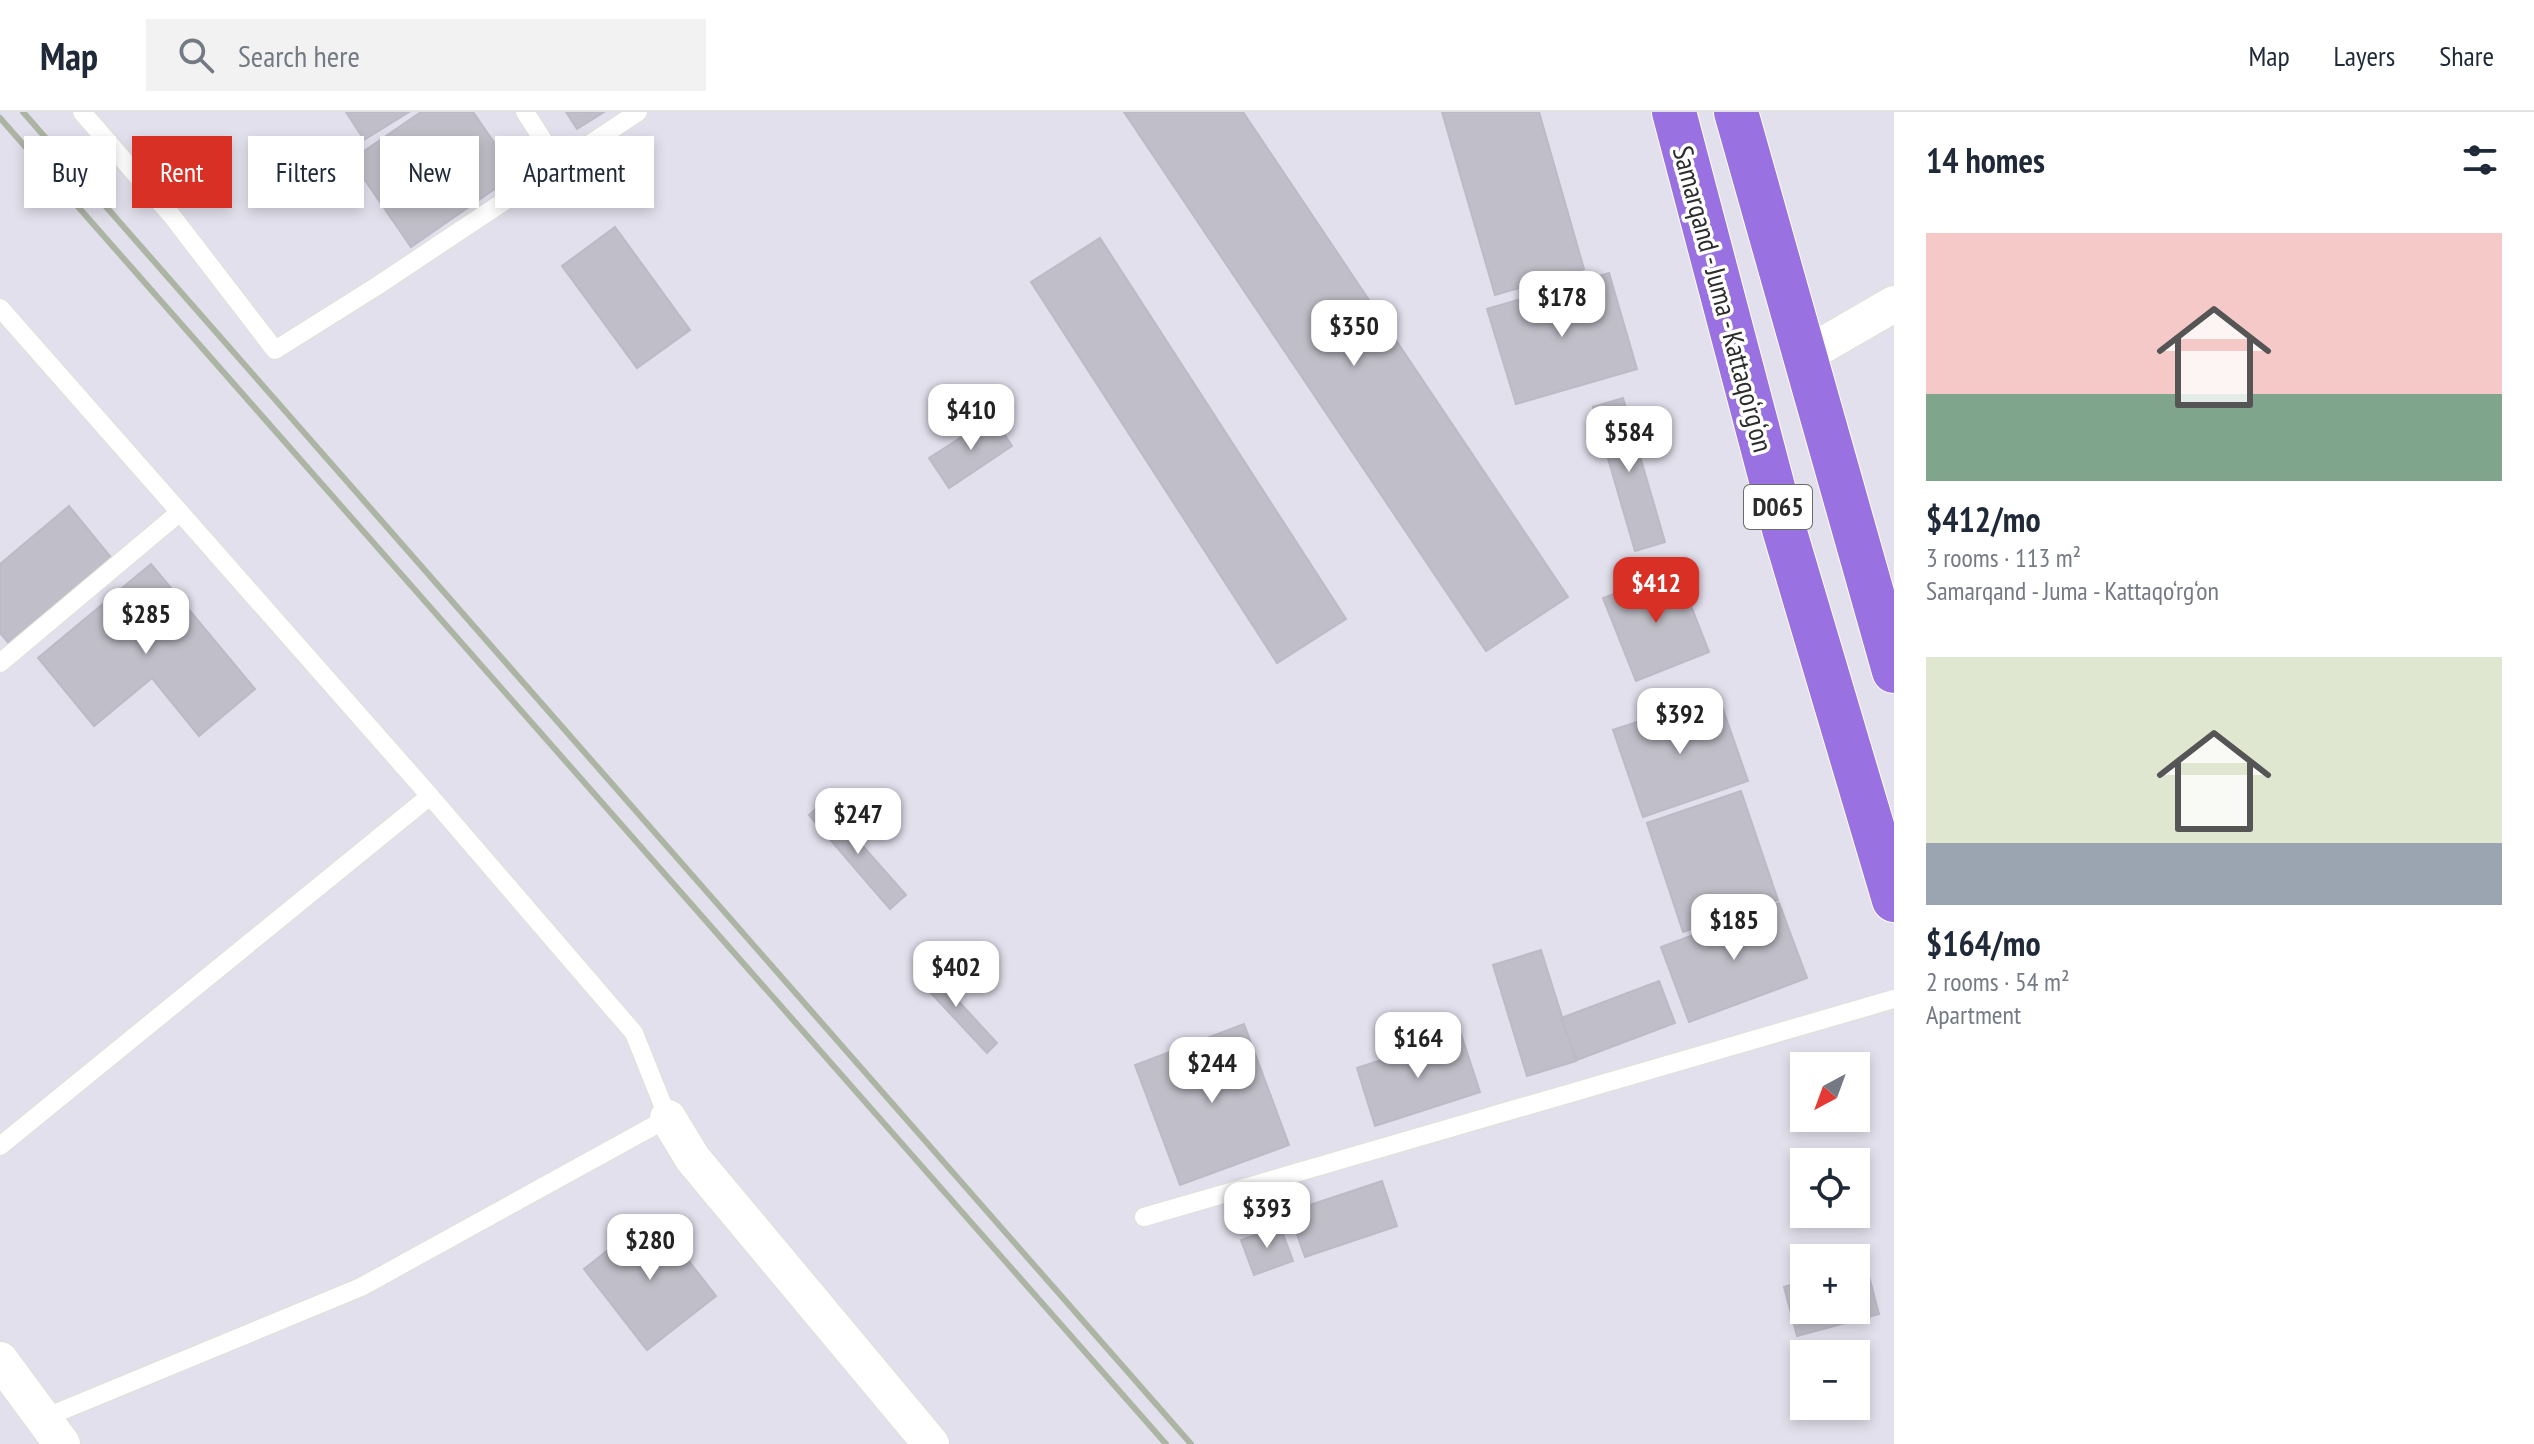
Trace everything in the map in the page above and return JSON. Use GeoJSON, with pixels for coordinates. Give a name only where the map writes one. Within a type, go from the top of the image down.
{"type":"FeatureCollection","features":[{"type":"Feature","properties":{"kind":"main road","name":"Samarqand - Juma - Kattaqo‘rg‘on"},"geometry":{"type":"LineString","coordinates":[[1674,112],[1784,529],[1884,828],[1894,900]]}},
{"type":"Feature","properties":{"kind":"main road","name":"D065"},"geometry":{"type":"LineString","coordinates":[[1736,112],[1894,671]]}},
{"type":"Feature","properties":{"kind":"main road"},"geometry":{"type":"LineString","coordinates":[[1784,529],[1850,515]]}},
{"type":"Feature","properties":{"kind":"street"},"geometry":{"type":"LineString","coordinates":[[1804,356],[1894,304]]}},
{"type":"Feature","properties":{"kind":"street"},"geometry":{"type":"LineString","coordinates":[[668,1118],[693,1159],[931,1444]]}},
{"type":"Feature","properties":{"kind":"street"},"geometry":{"type":"LineString","coordinates":[[7,1380],[53,1431]]}},
{"type":"Feature","properties":{"kind":"lane"},"geometry":{"type":"LineString","coordinates":[[82,112],[172,216],[275,350],[495,207]]}},
{"type":"Feature","properties":{"kind":"lane"},"geometry":{"type":"LineString","coordinates":[[525,112],[540,136]]}},
{"type":"Feature","properties":{"kind":"lane"},"geometry":{"type":"LineString","coordinates":[[602,136],[638,112]]}},
{"type":"Feature","properties":{"kind":"lane"},"geometry":{"type":"LineString","coordinates":[[0,308],[430,796],[634,1033],[668,1118],[361,1287],[53,1431]]}},
{"type":"Feature","properties":{"kind":"lane"},"geometry":{"type":"LineString","coordinates":[[0,663],[180,512]]}},
{"type":"Feature","properties":{"kind":"lane"},"geometry":{"type":"LineString","coordinates":[[0,1146],[430,796]]}},
{"type":"Feature","properties":{"kind":"lane"},"geometry":{"type":"LineString","coordinates":[[1144,1217],[1894,999]]}},
{"type":"Feature","properties":{"kind":"building"},"geometry":{"type":"Polygon","coordinates":[[[346,112],[409,112],[364,140],[346,112]]]}},
{"type":"Feature","properties":{"kind":"building"},"geometry":{"type":"Polygon","coordinates":[[[421,112],[473,112],[495,144],[495,189],[479,200],[479,136],[386,136],[421,112]]]}},
{"type":"Feature","properties":{"kind":"building"},"geometry":{"type":"Polygon","coordinates":[[[566,112],[604,112],[577,129],[566,112]]]}},
{"type":"Feature","properties":{"kind":"building"},"geometry":{"type":"Polygon","coordinates":[[[1124,112],[1243,112],[1568,597],[1486,651],[1124,112]]]}},
{"type":"Feature","properties":{"kind":"building"},"geometry":{"type":"Polygon","coordinates":[[[1442,112],[1539,112],[1584,269],[1495,295],[1442,112]]]}},
{"type":"Feature","properties":{"kind":"building"},"geometry":{"type":"Polygon","coordinates":[[[380,140],[380,202],[364,179],[364,151],[380,140]]]}},
{"type":"Feature","properties":{"kind":"building"},"geometry":{"type":"Polygon","coordinates":[[[384,208],[467,208],[411,247],[384,208]]]}},
{"type":"Feature","properties":{"kind":"building"},"geometry":{"type":"Polygon","coordinates":[[[615,227],[690,330],[637,368],[562,266],[615,227]]]}},
{"type":"Feature","properties":{"kind":"building"},"geometry":{"type":"Polygon","coordinates":[[[1100,238],[1346,619],[1277,663],[1031,282],[1100,238]]]}},
{"type":"Feature","properties":{"kind":"building"},"geometry":{"type":"Polygon","coordinates":[[[1609,273],[1637,369],[1516,404],[1487,309],[1609,273]]]}},
{"type":"Feature","properties":{"kind":"building"},"geometry":{"type":"Polygon","coordinates":[[[1623,398],[1665,542],[1635,551],[1593,407],[1623,398]]]}},
{"type":"Feature","properties":{"kind":"building"},"geometry":{"type":"Polygon","coordinates":[[[993,417],[1012,446],[949,488],[929,458],[993,417]]]}},
{"type":"Feature","properties":{"kind":"building"},"geometry":{"type":"Polygon","coordinates":[[[69,506],[114,561],[11,646],[0,633],[0,564],[69,506]]]}},
{"type":"Feature","properties":{"kind":"building"},"geometry":{"type":"Polygon","coordinates":[[[151,564],[255,689],[199,736],[152,678],[94,726],[38,658],[151,564]]]}},
{"type":"Feature","properties":{"kind":"building"},"geometry":{"type":"Polygon","coordinates":[[[1677,570],[1709,652],[1636,681],[1603,598],[1677,570]]]}},
{"type":"Feature","properties":{"kind":"building"},"geometry":{"type":"Polygon","coordinates":[[[1718,695],[1748,781],[1643,817],[1613,730],[1718,695]]]}},
{"type":"Feature","properties":{"kind":"building"},"geometry":{"type":"Polygon","coordinates":[[[1741,791],[1778,900],[1683,932],[1647,823],[1741,791]]]}},
{"type":"Feature","properties":{"kind":"building"},"geometry":{"type":"Polygon","coordinates":[[[824,802],[906,895],[890,909],[809,815],[824,802]]]}},
{"type":"Feature","properties":{"kind":"building"},"geometry":{"type":"Polygon","coordinates":[[[1779,903],[1807,978],[1689,1022],[1661,947],[1779,903]]]}},
{"type":"Feature","properties":{"kind":"building"},"geometry":{"type":"Polygon","coordinates":[[[1541,950],[1576,1061],[1527,1076],[1493,965],[1541,950]]]}},
{"type":"Feature","properties":{"kind":"building"},"geometry":{"type":"Polygon","coordinates":[[[926,966],[997,1043],[987,1053],[915,976],[926,966]]]}},
{"type":"Feature","properties":{"kind":"building"},"geometry":{"type":"Polygon","coordinates":[[[1659,981],[1675,1023],[1577,1060],[1561,1018],[1659,981]]]}},
{"type":"Feature","properties":{"kind":"building"},"geometry":{"type":"Polygon","coordinates":[[[1244,1024],[1289,1145],[1180,1185],[1135,1065],[1244,1024]]]}},
{"type":"Feature","properties":{"kind":"building"},"geometry":{"type":"Polygon","coordinates":[[[1461,1034],[1480,1092],[1375,1126],[1357,1068],[1461,1034]]]}},
{"type":"Feature","properties":{"kind":"building"},"geometry":{"type":"Polygon","coordinates":[[[1382,1181],[1397,1226],[1305,1257],[1289,1212],[1382,1181]]]}},
{"type":"Feature","properties":{"kind":"building"},"geometry":{"type":"Polygon","coordinates":[[[653,1215],[716,1296],[647,1350],[584,1269],[653,1215]]]}},
{"type":"Feature","properties":{"kind":"building"},"geometry":{"type":"Polygon","coordinates":[[[1280,1226],[1293,1261],[1254,1275],[1241,1240],[1280,1226]]]}},
{"type":"Feature","properties":{"kind":"building"},"geometry":{"type":"Polygon","coordinates":[[[1870,1280],[1879,1314],[1870,1316],[1870,1280]]]}},
{"type":"Feature","properties":{"kind":"building"},"geometry":{"type":"Polygon","coordinates":[[[1790,1285],[1790,1310],[1784,1287],[1790,1285]]]}},
{"type":"Feature","properties":{"kind":"building"},"geometry":{"type":"Polygon","coordinates":[[[1794,1324],[1842,1324],[1797,1336],[1794,1324]]]}},
{"type":"Feature","properties":{"kind":"railway"},"geometry":{"type":"LineString","coordinates":[[23,112],[1191,1444]]}},
{"type":"Feature","properties":{"kind":"railway"},"geometry":{"type":"LineString","coordinates":[[0,118],[1166,1444]]}}]}
